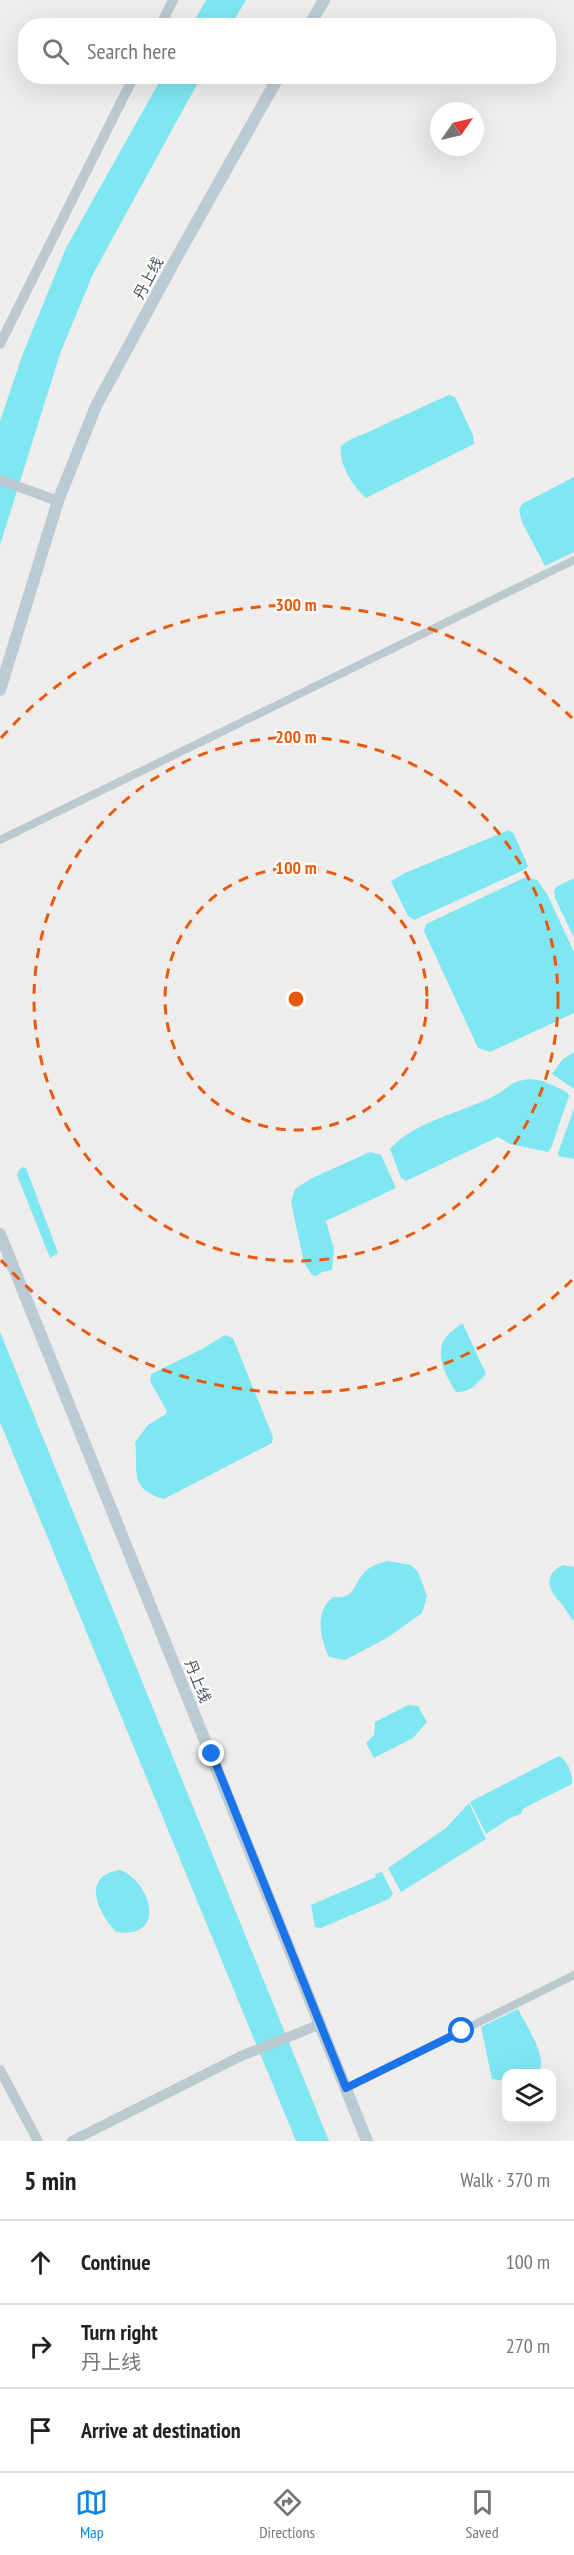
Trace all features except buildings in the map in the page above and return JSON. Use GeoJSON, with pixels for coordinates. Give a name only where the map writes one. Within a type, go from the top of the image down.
{"type":"FeatureCollection","features":[{"type":"Feature","properties":{"kind":"main road"},"geometry":{"type":"LineString","coordinates":[[314,18],[324,0]]}},
{"type":"Feature","properties":{"kind":"main road","name":"丹上线"},"geometry":{"type":"LineString","coordinates":[[0,690],[58,501],[96,406],[274,84]]}},
{"type":"Feature","properties":{"kind":"main road","name":"丹上线"},"geometry":{"type":"LineString","coordinates":[[0,1234],[367,2141]]}},
{"type":"Feature","properties":{"kind":"street"},"geometry":{"type":"LineString","coordinates":[[164,18],[173,0]]}},
{"type":"Feature","properties":{"kind":"street"},"geometry":{"type":"LineString","coordinates":[[0,344],[130,84]]}},
{"type":"Feature","properties":{"kind":"street"},"geometry":{"type":"LineString","coordinates":[[0,480],[58,501]]}},
{"type":"Feature","properties":{"kind":"street"},"geometry":{"type":"LineString","coordinates":[[0,840],[574,560]]}},
{"type":"Feature","properties":{"kind":"street"},"geometry":{"type":"LineString","coordinates":[[346,2088],[574,1975]]}},
{"type":"Feature","properties":{"kind":"street"},"geometry":{"type":"LineString","coordinates":[[72,2141],[198,2076],[321,2024]]}},
{"type":"Feature","properties":{"kind":"street"},"geometry":{"type":"LineString","coordinates":[[0,2070],[38,2141]]}},
{"type":"Feature","properties":{"kind":"water"},"geometry":{"type":"Polygon","coordinates":[[[206,0],[246,0],[235,18],[196,18],[206,0]]]}},
{"type":"Feature","properties":{"kind":"water"},"geometry":{"type":"Polygon","coordinates":[[[158,84],[197,84],[93,274],[61,351],[0,545],[0,421],[22,356],[66,248],[158,84]]]}},
{"type":"Feature","properties":{"kind":"water"},"geometry":{"type":"Polygon","coordinates":[[[449,395],[455,397],[473,435],[474,444],[366,498],[356,488],[344,467],[341,446],[353,438],[449,395]]]}},
{"type":"Feature","properties":{"kind":"water"},"geometry":{"type":"Polygon","coordinates":[[[574,477],[574,552],[545,566],[522,522],[519,510],[522,504],[574,477]]]}},
{"type":"Feature","properties":{"kind":"water"},"geometry":{"type":"Polygon","coordinates":[[[509,830],[514,834],[528,866],[524,870],[414,920],[408,916],[391,881],[509,830]]]}},
{"type":"Feature","properties":{"kind":"water"},"geometry":{"type":"Polygon","coordinates":[[[526,877],[537,880],[547,894],[574,952],[574,1013],[490,1052],[478,1048],[424,931],[426,924],[526,877]]]}},
{"type":"Feature","properties":{"kind":"water"},"geometry":{"type":"Polygon","coordinates":[[[574,878],[574,938],[555,898],[554,890],[574,878]]]}},
{"type":"Feature","properties":{"kind":"water"},"geometry":{"type":"Polygon","coordinates":[[[574,1052],[574,1089],[552,1074],[563,1059],[574,1052]]]}},
{"type":"Feature","properties":{"kind":"water"},"geometry":{"type":"Polygon","coordinates":[[[531,1079],[543,1081],[567,1092],[569,1096],[548,1152],[510,1144],[498,1137],[406,1181],[401,1178],[390,1149],[400,1140],[439,1118],[500,1093],[514,1083],[531,1079]]]}},
{"type":"Feature","properties":{"kind":"water"},"geometry":{"type":"Polygon","coordinates":[[[574,1108],[574,1159],[559,1156],[558,1153],[574,1108]]]}},
{"type":"Feature","properties":{"kind":"water"},"geometry":{"type":"Polygon","coordinates":[[[370,1152],[381,1155],[396,1188],[326,1221],[334,1249],[332,1270],[316,1276],[312,1275],[304,1263],[291,1202],[295,1189],[312,1178],[370,1152]]]}},
{"type":"Feature","properties":{"kind":"water"},"geometry":{"type":"Polygon","coordinates":[[[23,1167],[26,1168],[58,1253],[50,1258],[17,1175],[23,1167]]]}},
{"type":"Feature","properties":{"kind":"water"},"geometry":{"type":"Polygon","coordinates":[[[463,1324],[486,1374],[470,1389],[456,1392],[447,1377],[441,1353],[446,1337],[463,1324]]]}},
{"type":"Feature","properties":{"kind":"water"},"geometry":{"type":"Polygon","coordinates":[[[0,1332],[329,2141],[296,2141],[0,1422],[0,1332]]]}},
{"type":"Feature","properties":{"kind":"water"},"geometry":{"type":"Polygon","coordinates":[[[225,1335],[233,1338],[273,1437],[272,1443],[164,1499],[152,1495],[144,1490],[137,1477],[135,1442],[148,1425],[166,1414],[167,1411],[150,1381],[151,1374],[225,1335]]]}},
{"type":"Feature","properties":{"kind":"water"},"geometry":{"type":"Polygon","coordinates":[[[388,1561],[411,1565],[418,1572],[427,1596],[422,1613],[387,1638],[345,1660],[329,1657],[320,1626],[327,1603],[333,1597],[349,1594],[368,1569],[388,1561]]]}},
{"type":"Feature","properties":{"kind":"water"},"geometry":{"type":"Polygon","coordinates":[[[563,1565],[574,1567],[574,1621],[555,1596],[549,1582],[553,1573],[563,1565]]]}},
{"type":"Feature","properties":{"kind":"water"},"geometry":{"type":"Polygon","coordinates":[[[408,1705],[418,1706],[427,1722],[413,1738],[374,1758],[366,1743],[374,1735],[375,1722],[408,1705]]]}},
{"type":"Feature","properties":{"kind":"water"},"geometry":{"type":"Polygon","coordinates":[[[559,1756],[569,1769],[572,1784],[523,1809],[521,1814],[510,1818],[486,1834],[470,1802],[559,1756]]]}},
{"type":"Feature","properties":{"kind":"water"},"geometry":{"type":"Polygon","coordinates":[[[469,1803],[486,1839],[401,1892],[388,1868],[446,1828],[469,1803]]]}},
{"type":"Feature","properties":{"kind":"water"},"geometry":{"type":"Polygon","coordinates":[[[120,1870],[140,1885],[149,1908],[148,1919],[143,1927],[132,1932],[116,1932],[103,1915],[96,1896],[96,1887],[100,1880],[120,1870]]]}},
{"type":"Feature","properties":{"kind":"water"},"geometry":{"type":"Polygon","coordinates":[[[382,1872],[393,1894],[389,1899],[321,1928],[315,1927],[311,1905],[376,1877],[375,1874],[382,1872]]]}},
{"type":"Feature","properties":{"kind":"water"},"geometry":{"type":"Polygon","coordinates":[[[518,2009],[539,2051],[541,2060],[539,2069],[502,2069],[502,2080],[492,2079],[481,2027],[518,2009]]]}},
{"type":"Feature","properties":{"kind":"route"},"geometry":{"type":"LineString","coordinates":[[212,1754],[346,2088],[462,2031]]}}]}
